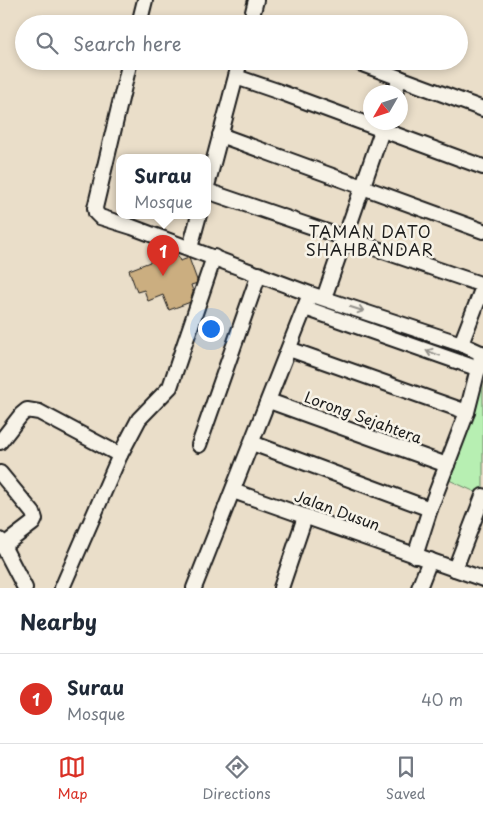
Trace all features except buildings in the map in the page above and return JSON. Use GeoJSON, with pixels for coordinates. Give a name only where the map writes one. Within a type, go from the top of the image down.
{"type":"FeatureCollection","features":[{"type":"Feature","properties":{"kind":"street"},"geometry":{"type":"LineString","coordinates":[[141,15],[145,0]]}},
{"type":"Feature","properties":{"kind":"street"},"geometry":{"type":"LineString","coordinates":[[253,15],[256,0]]}},
{"type":"Feature","properties":{"kind":"street"},"geometry":{"type":"LineString","coordinates":[[128,70],[94,208],[100,217],[132,226],[317,296],[461,344],[482,353],[468,412],[430,509],[415,556]]}},
{"type":"Feature","properties":{"kind":"street"},"geometry":{"type":"LineString","coordinates":[[211,170],[238,70]]}},
{"type":"Feature","properties":{"kind":"street"},"geometry":{"type":"LineString","coordinates":[[378,70],[483,109]]}},
{"type":"Feature","properties":{"kind":"street"},"geometry":{"type":"LineString","coordinates":[[236,77],[363,119]]}},
{"type":"Feature","properties":{"kind":"street"},"geometry":{"type":"LineString","coordinates":[[398,85],[400,78]]}},
{"type":"Feature","properties":{"kind":"street"},"geometry":{"type":"LineString","coordinates":[[194,588],[305,308],[317,296],[345,238],[382,130]]}},
{"type":"Feature","properties":{"kind":"street"},"geometry":{"type":"LineString","coordinates":[[393,130],[483,167]]}},
{"type":"Feature","properties":{"kind":"street"},"geometry":{"type":"LineString","coordinates":[[220,135],[483,231]]}},
{"type":"Feature","properties":{"kind":"street"},"geometry":{"type":"LineString","coordinates":[[211,192],[483,286],[461,344]]}},
{"type":"Feature","properties":{"kind":"street"},"geometry":{"type":"LineString","coordinates":[[190,248],[198,219]]}},
{"type":"Feature","properties":{"kind":"street"},"geometry":{"type":"LineString","coordinates":[[62,588],[120,455],[139,419],[170,387],[214,258]]}},
{"type":"Feature","properties":{"kind":"street"},"geometry":{"type":"LineString","coordinates":[[200,445],[259,274]]}},
{"type":"Feature","properties":{"kind":"street"},"geometry":{"type":"LineString","coordinates":[[305,308],[479,369]]}},
{"type":"Feature","properties":{"kind":"street"},"geometry":{"type":"LineString","coordinates":[[289,349],[468,412]]}},
{"type":"Feature","properties":{"kind":"street","name":"Lorong Sejahtera"},"geometry":{"type":"LineString","coordinates":[[269,401],[447,465]]}},
{"type":"Feature","properties":{"kind":"street"},"geometry":{"type":"LineString","coordinates":[[0,442],[21,415],[28,410],[38,412],[120,455]]}},
{"type":"Feature","properties":{"kind":"street"},"geometry":{"type":"LineString","coordinates":[[252,443],[430,509]]}},
{"type":"Feature","properties":{"kind":"street"},"geometry":{"type":"LineString","coordinates":[[0,472],[33,513],[35,519],[33,523],[1,543],[25,588]]}},
{"type":"Feature","properties":{"kind":"street","name":"Jalan Dusun"},"geometry":{"type":"LineString","coordinates":[[233,491],[483,579]]}},
{"type":"Feature","properties":{"kind":"street"},"geometry":{"type":"LineString","coordinates":[[455,569],[479,518],[483,496]]}},
{"type":"Feature","properties":{"kind":"street"},"geometry":{"type":"LineString","coordinates":[[281,588],[305,517]]}},
{"type":"Feature","properties":{"kind":"street"},"geometry":{"type":"LineString","coordinates":[[419,588],[430,560]]}},
{"type":"Feature","properties":{"kind":"green space"},"geometry":{"type":"Polygon","coordinates":[[[483,358],[483,492],[482,495],[449,480],[483,358]]]}},
{"type":"Feature","properties":{"kind":"place","name":"Surau"},"geometry":{"type":"Point","coordinates":[163,276]}},
{"type":"Feature","properties":{"kind":"district","name":"TAMAN DATO SHAHBANDAR"},"geometry":{"type":"Point","coordinates":[370,241]}}]}
